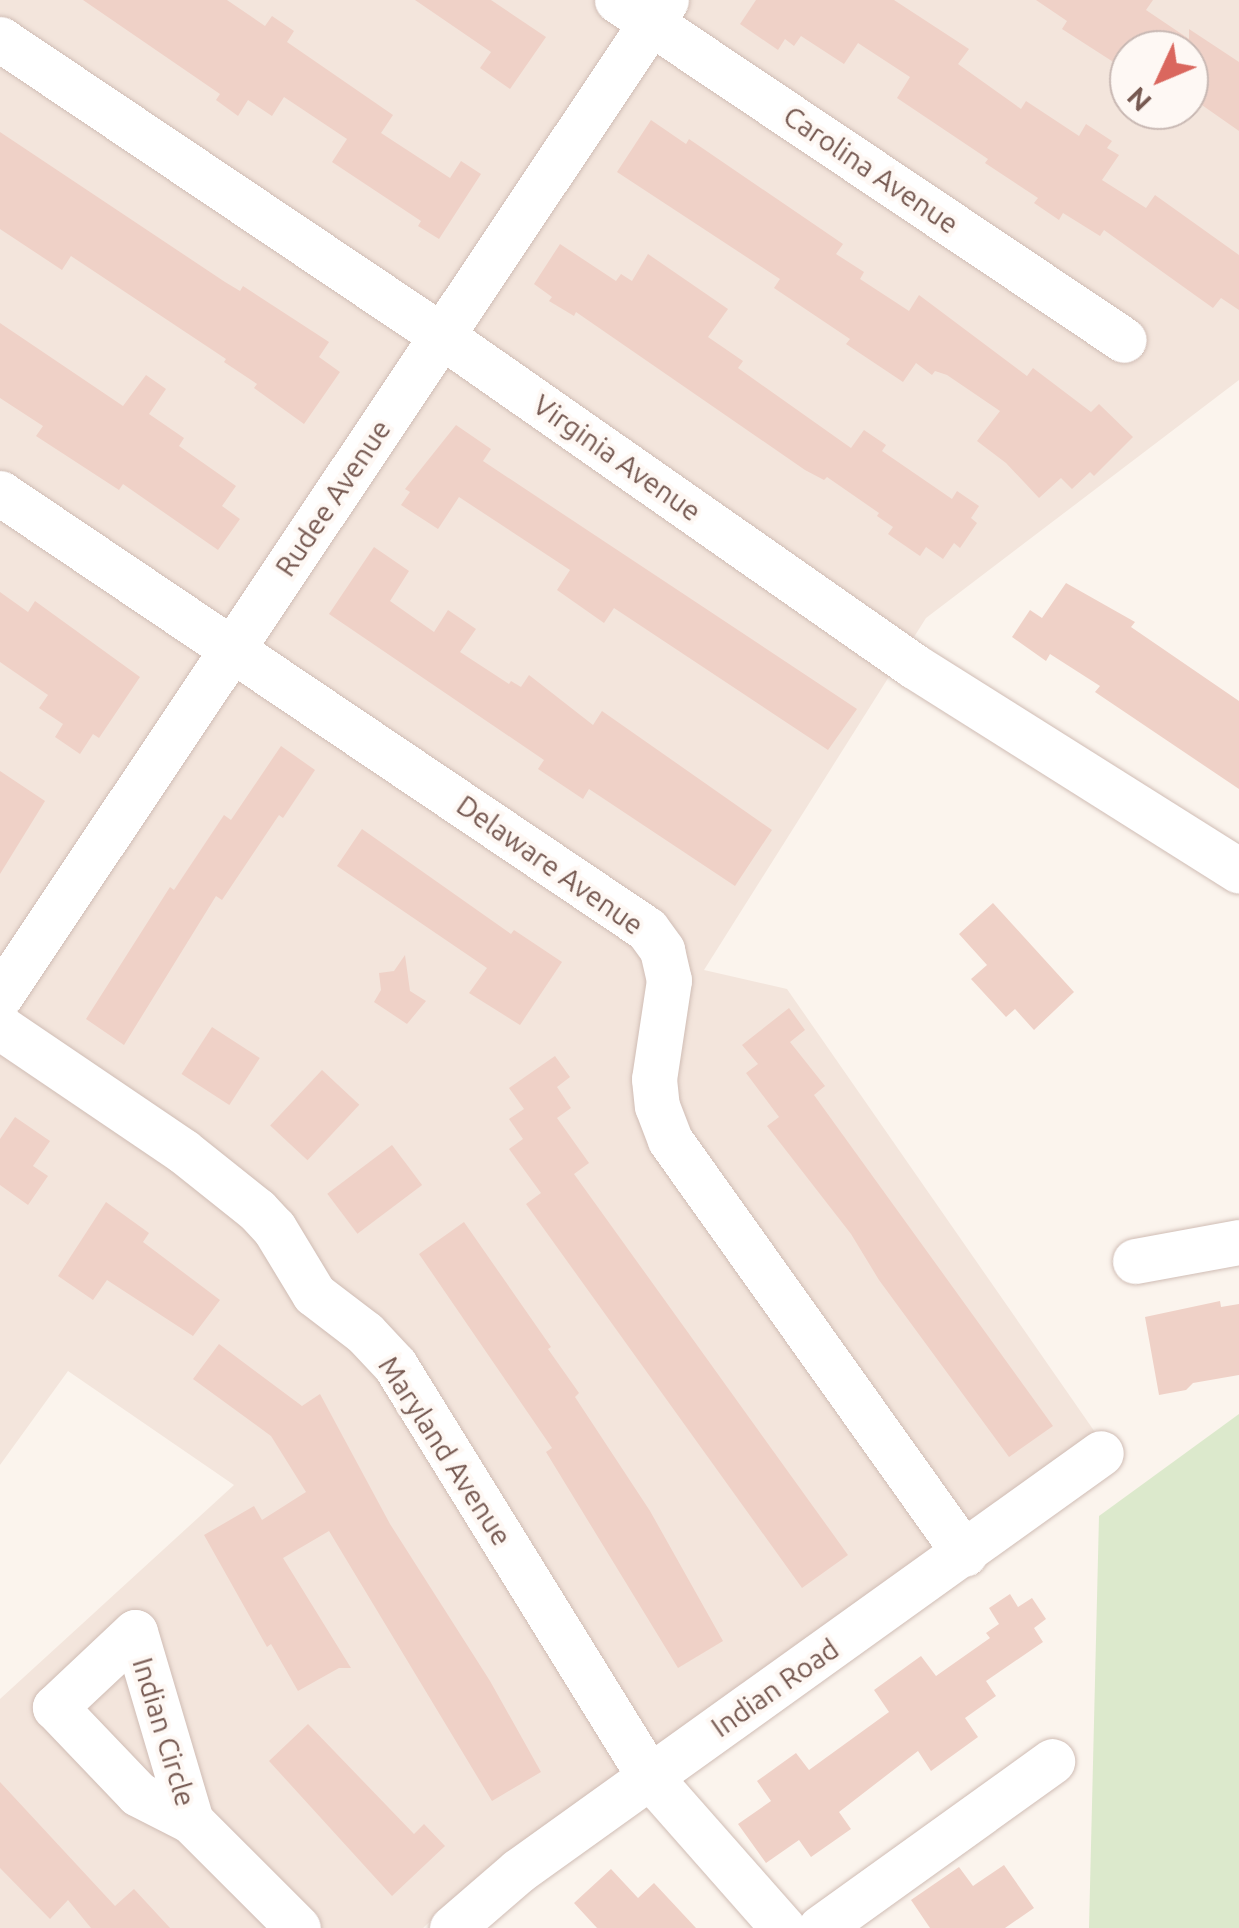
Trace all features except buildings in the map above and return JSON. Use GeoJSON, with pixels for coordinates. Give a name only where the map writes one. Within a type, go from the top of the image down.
{"type":"FeatureCollection","features":[{"type":"Feature","properties":{"kind":"street","name":"Rudee Avenue"},"geometry":{"type":"LineString","coordinates":[[0,996],[12,951],[232,649],[442,336],[645,8]]}},
{"type":"Feature","properties":{"kind":"street","name":"Carolina Avenue"},"geometry":{"type":"LineString","coordinates":[[645,8],[1124,340]]}},
{"type":"Feature","properties":{"kind":"street","name":"Virginia Avenue"},"geometry":{"type":"LineString","coordinates":[[0,39],[442,336],[914,666],[1239,871]]}},
{"type":"Feature","properties":{"kind":"street","name":"Delaware Avenue"},"geometry":{"type":"LineString","coordinates":[[0,494],[647,929],[662,950],[669,980],[654,1079],[670,1140],[965,1554]]}},
{"type":"Feature","properties":{"kind":"street","name":"Maryland Avenue"},"geometry":{"type":"LineString","coordinates":[[0,1027],[183,1151],[257,1210],[274,1228],[314,1294],[365,1333],[394,1365],[648,1776],[783,1928]]}},
{"type":"Feature","properties":{"kind":"street"},"geometry":{"type":"LineString","coordinates":[[1134,1261],[1239,1242]]}},
{"type":"Feature","properties":{"kind":"street","name":"Indian Road"},"geometry":{"type":"LineString","coordinates":[[452,1928],[518,1872],[648,1776],[965,1554],[1101,1453]]}},
{"type":"Feature","properties":{"kind":"street"},"geometry":{"type":"LineString","coordinates":[[820,1928],[1052,1761]]}},
{"type":"Feature","properties":{"kind":"street","name":"Indian Circle"},"geometry":{"type":"LineString","coordinates":[[191,1821],[298,1928]]}},
{"type":"Feature","properties":{"kind":"shaded area"},"geometry":{"type":"Polygon","coordinates":[[[0,0],[1239,0],[1239,380],[926,618],[704,970],[787,989],[1097,1435],[483,1872],[423,1928],[0,1928],[0,1699],[234,1485],[68,1371],[0,1465],[0,0]]]}},
{"type":"Feature","properties":{"kind":"green space"},"geometry":{"type":"Polygon","coordinates":[[[1239,1414],[1239,1928],[1089,1928],[1099,1516],[1239,1414]]]}}]}
